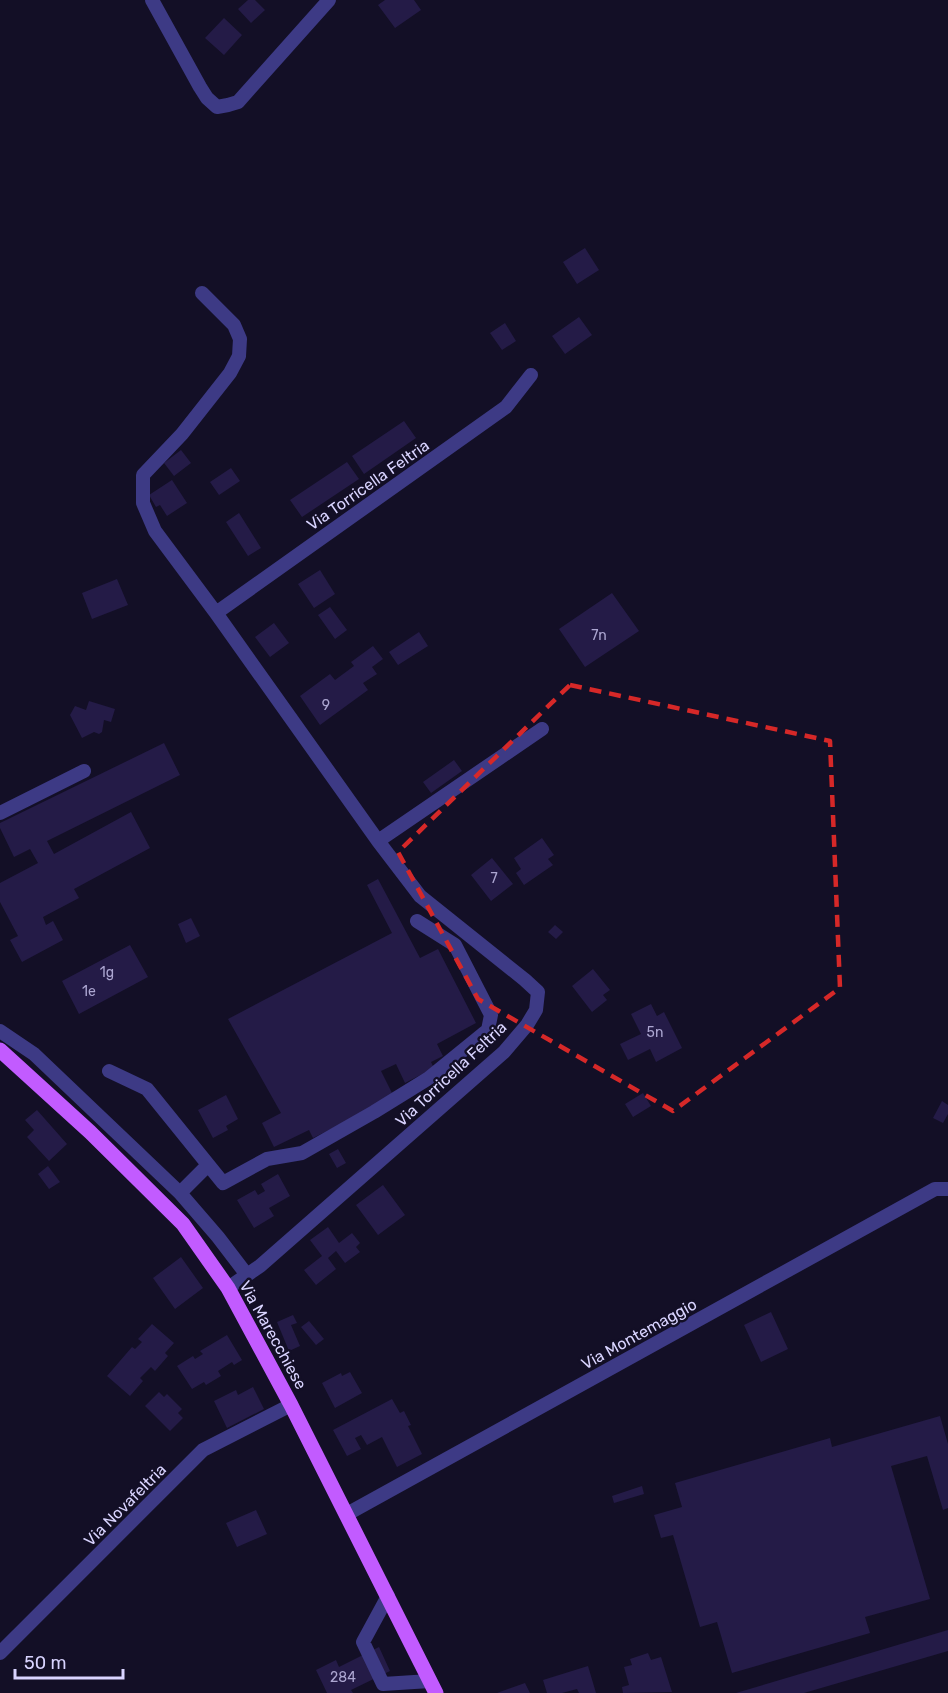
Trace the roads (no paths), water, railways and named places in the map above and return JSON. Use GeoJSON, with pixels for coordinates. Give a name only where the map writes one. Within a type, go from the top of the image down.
{"type":"FeatureCollection","features":[{"type":"Feature","properties":{"kind":"main road","name":"Via Marecchiese"},"geometry":{"type":"LineString","coordinates":[[0,1050],[183,1224],[228,1288],[291,1405],[433,1687]]}},
{"type":"Feature","properties":{"kind":"street"},"geometry":{"type":"LineString","coordinates":[[152,0],[200,87],[217,107],[238,102],[329,0]]}},
{"type":"Feature","properties":{"kind":"street","name":"Via Torricella Feltria"},"geometry":{"type":"LineString","coordinates":[[202,293],[234,326],[240,339],[239,356],[230,373],[182,434],[143,475],[143,503],[155,531],[420,896],[538,992],[536,1010],[527,1025],[504,1052],[260,1266],[228,1288]]}},
{"type":"Feature","properties":{"kind":"street","name":"Via Torricella Feltria"},"geometry":{"type":"LineString","coordinates":[[216,613],[506,407],[531,375]]}},
{"type":"Feature","properties":{"kind":"street"},"geometry":{"type":"LineString","coordinates":[[378,841],[542,729]]}},
{"type":"Feature","properties":{"kind":"street"},"geometry":{"type":"LineString","coordinates":[[0,813],[84,771]]}},
{"type":"Feature","properties":{"kind":"street"},"geometry":{"type":"LineString","coordinates":[[109,1071],[147,1089],[223,1183],[267,1159],[302,1153],[429,1078],[488,1030],[491,1015],[455,945],[417,921]]}},
{"type":"Feature","properties":{"kind":"street"},"geometry":{"type":"LineString","coordinates":[[0,1030],[34,1054],[180,1193],[247,1275]]}},
{"type":"Feature","properties":{"kind":"street"},"geometry":{"type":"LineString","coordinates":[[0,1038],[13,1062]]}},
{"type":"Feature","properties":{"kind":"street"},"geometry":{"type":"LineString","coordinates":[[180,1193],[208,1165]]}},
{"type":"Feature","properties":{"kind":"street","name":"Via Montemaggio"},"geometry":{"type":"LineString","coordinates":[[347,1514],[935,1190],[948,1189]]}},
{"type":"Feature","properties":{"kind":"street","name":"Via Novafeltria"},"geometry":{"type":"LineString","coordinates":[[0,1653],[203,1450],[291,1405]]}},
{"type":"Feature","properties":{"kind":"street"},"geometry":{"type":"LineString","coordinates":[[387,1596],[363,1642],[383,1684],[433,1687]]}}]}
